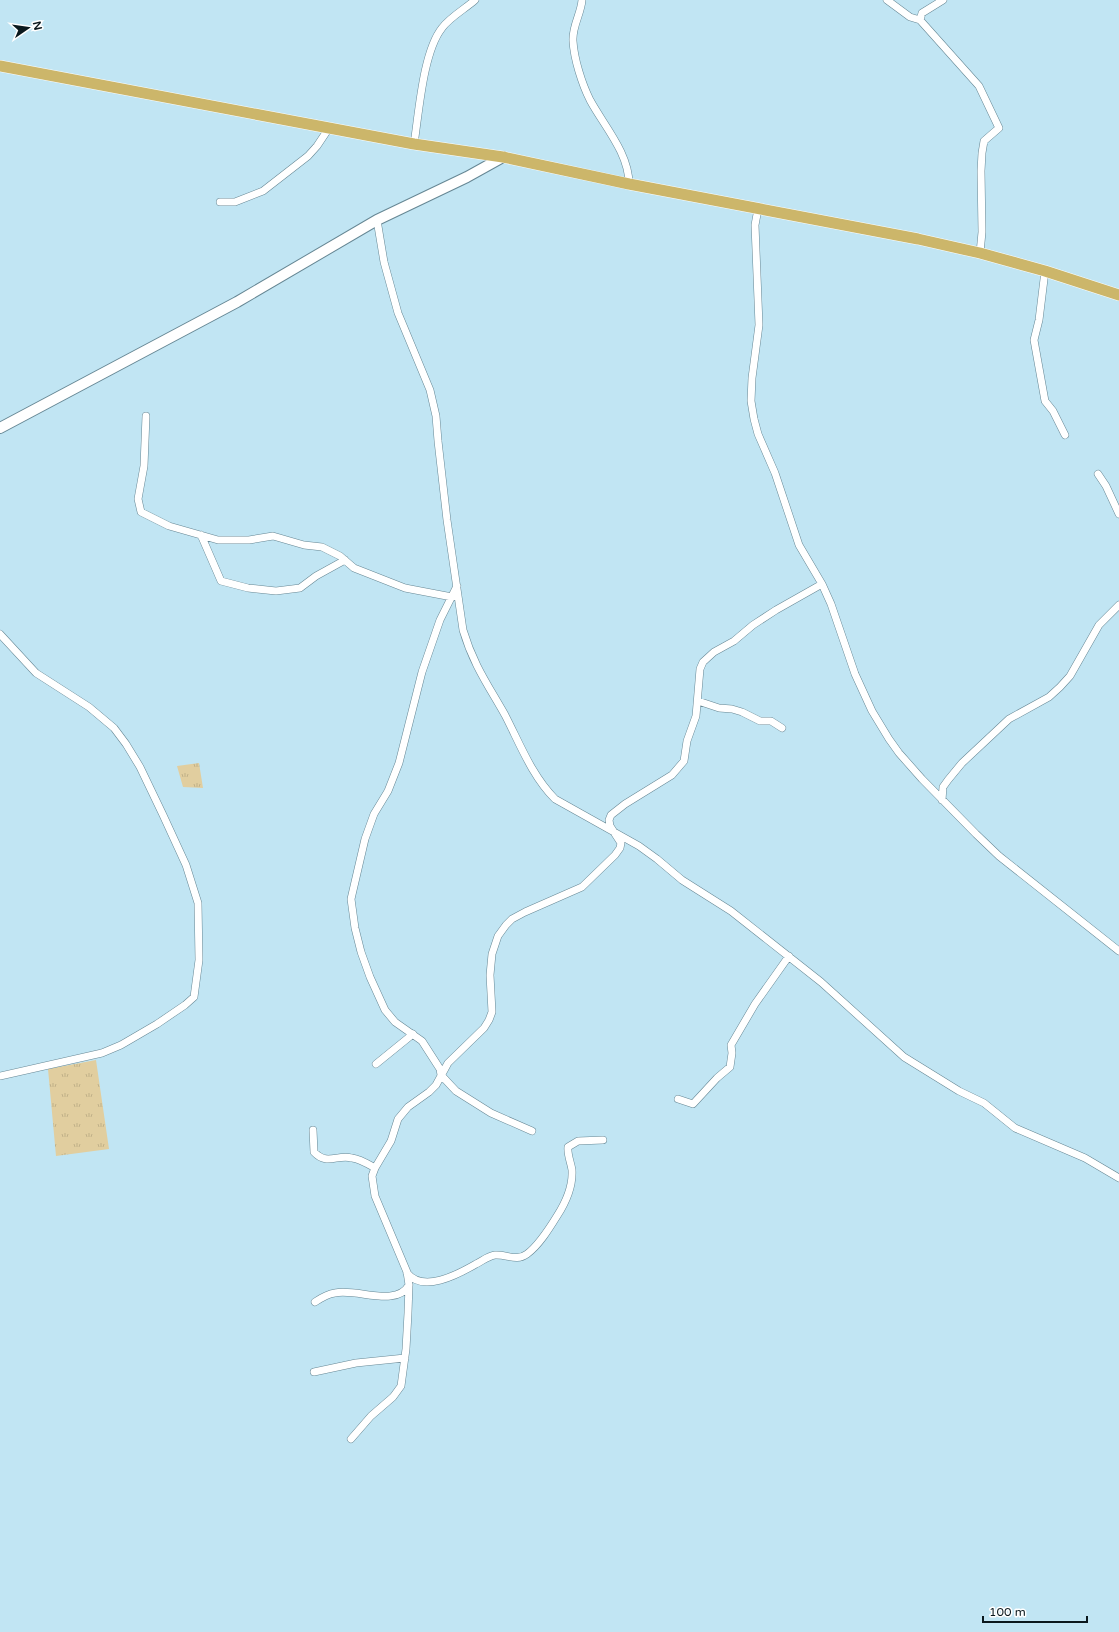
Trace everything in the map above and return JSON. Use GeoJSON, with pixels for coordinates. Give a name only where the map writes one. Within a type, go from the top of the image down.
{"type":"FeatureCollection","features":[{"type":"Feature","properties":{"kind":"main road"},"geometry":{"type":"LineString","coordinates":[[0,66],[414,144],[503,157],[629,184],[918,239],[980,253],[1045,271],[1119,295]]}},
{"type":"Feature","properties":{"kind":"main road"},"geometry":{"type":"LineString","coordinates":[[0,428],[237,302],[377,220],[467,178],[503,157]]}},
{"type":"Feature","properties":{"kind":"street"},"geometry":{"type":"LineString","coordinates":[[414,144],[427,62],[435,38],[443,26],[475,0]]}},
{"type":"Feature","properties":{"kind":"street"},"geometry":{"type":"LineString","coordinates":[[582,0],[575,22],[573,41],[582,83],[590,100],[622,154],[629,175],[629,184]]}},
{"type":"Feature","properties":{"kind":"street"},"geometry":{"type":"LineString","coordinates":[[887,0],[910,17],[920,20],[979,86],[999,128],[984,141],[982,153],[982,232],[980,253]]}},
{"type":"Feature","properties":{"kind":"street"},"geometry":{"type":"LineString","coordinates":[[920,20],[922,13],[943,0]]}},
{"type":"Feature","properties":{"kind":"street"},"geometry":{"type":"LineString","coordinates":[[220,202],[235,202],[263,191],[308,156],[329,128]]}},
{"type":"Feature","properties":{"kind":"street"},"geometry":{"type":"LineString","coordinates":[[758,209],[755,225],[759,325],[752,378],[751,401],[754,419],[758,434],[775,473],[799,545],[822,584],[831,604],[855,674],[872,711],[888,739],[899,753],[942,800],[999,856],[1119,951]]}},
{"type":"Feature","properties":{"kind":"street"},"geometry":{"type":"LineString","coordinates":[[377,220],[384,262],[398,313],[424,372],[436,416],[447,520],[458,586],[463,630],[468,647],[479,672],[504,714],[536,775],[546,790],[555,799],[639,846],[658,859],[682,880],[731,911],[789,956],[904,1057],[959,1091],[984,1104],[1015,1128],[1085,1158],[1119,1178]]}},
{"type":"Feature","properties":{"kind":"street"},"geometry":{"type":"LineString","coordinates":[[1045,271],[1039,320],[1034,340],[1045,401],[1053,411],[1066,435]]}},
{"type":"Feature","properties":{"kind":"street"},"geometry":{"type":"LineString","coordinates":[[146,416],[144,466],[138,499],[140,512],[169,526],[218,540],[249,540],[273,536],[304,545],[322,547],[345,560],[354,568],[405,588],[452,597]]}},
{"type":"Feature","properties":{"kind":"street"},"geometry":{"type":"LineString","coordinates":[[1098,474],[1106,486],[1119,514]]}},
{"type":"Feature","properties":{"kind":"street"},"geometry":{"type":"LineString","coordinates":[[201,535],[221,581],[248,588],[276,591],[300,588],[316,576],[345,560]]}},
{"type":"Feature","properties":{"kind":"street"},"geometry":{"type":"LineString","coordinates":[[603,1140],[578,1141],[568,1146],[572,1172],[568,1196],[548,1231],[527,1254],[515,1258],[494,1255],[485,1258],[462,1272],[425,1283],[417,1282],[411,1278],[407,1272],[375,1196],[372,1176],[391,1141],[402,1112],[436,1085],[448,1063],[484,1028],[489,1020],[492,1012],[490,975],[492,954],[498,936],[512,919],[518,915],[582,887],[615,855],[620,848],[620,839],[612,830],[609,820],[611,815],[625,804],[672,775],[680,766],[685,756],[686,741],[696,716],[700,669],[707,657],[734,642],[753,626],[776,610],[822,584]]}},
{"type":"Feature","properties":{"kind":"street"},"geometry":{"type":"LineString","coordinates":[[458,586],[440,620],[422,672],[399,763],[388,791],[374,814],[365,839],[351,899],[355,928],[361,952],[370,977],[385,1010],[395,1022],[422,1041],[440,1069],[441,1075],[456,1091],[491,1113],[532,1131]]}},
{"type":"Feature","properties":{"kind":"street"},"geometry":{"type":"LineString","coordinates":[[942,800],[943,787],[948,780],[988,739],[1009,719],[1049,697],[1060,687],[1070,676],[1099,625],[1119,606]]}},
{"type":"Feature","properties":{"kind":"street"},"geometry":{"type":"LineString","coordinates":[[0,634],[36,673],[89,707],[114,728],[126,744],[140,767],[164,814],[186,865],[198,903],[200,960],[194,997],[157,1024],[121,1045],[102,1053],[0,1076]]}},
{"type":"Feature","properties":{"kind":"street"},"geometry":{"type":"LineString","coordinates":[[698,701],[719,708],[732,709],[742,712],[760,721],[771,721],[782,728]]}},
{"type":"Feature","properties":{"kind":"street"},"geometry":{"type":"LineString","coordinates":[[678,1099],[693,1104],[730,1066],[732,1053],[731,1045],[755,1004],[789,956]]}},
{"type":"Feature","properties":{"kind":"street"},"geometry":{"type":"LineString","coordinates":[[376,1064],[413,1034]]}},
{"type":"Feature","properties":{"kind":"street"},"geometry":{"type":"LineString","coordinates":[[313,1130],[314,1152],[320,1158],[328,1159],[351,1157],[375,1168]]}},
{"type":"Feature","properties":{"kind":"street"},"geometry":{"type":"LineString","coordinates":[[351,1439],[371,1416],[393,1397],[401,1386],[405,1358],[409,1285],[407,1272]]}},
{"type":"Feature","properties":{"kind":"street"},"geometry":{"type":"LineString","coordinates":[[315,1302],[335,1292],[353,1292],[394,1296],[402,1294],[409,1285]]}},
{"type":"Feature","properties":{"kind":"street"},"geometry":{"type":"LineString","coordinates":[[314,1372],[356,1363],[405,1358]]}},
{"type":"Feature","properties":{"kind":"green space"},"geometry":{"type":"Polygon","coordinates":[[[199,763],[203,788],[183,787],[177,766],[199,763]]]}},
{"type":"Feature","properties":{"kind":"green space"},"geometry":{"type":"Polygon","coordinates":[[[96,1060],[109,1149],[56,1156],[48,1069],[96,1060]]]}}]}
